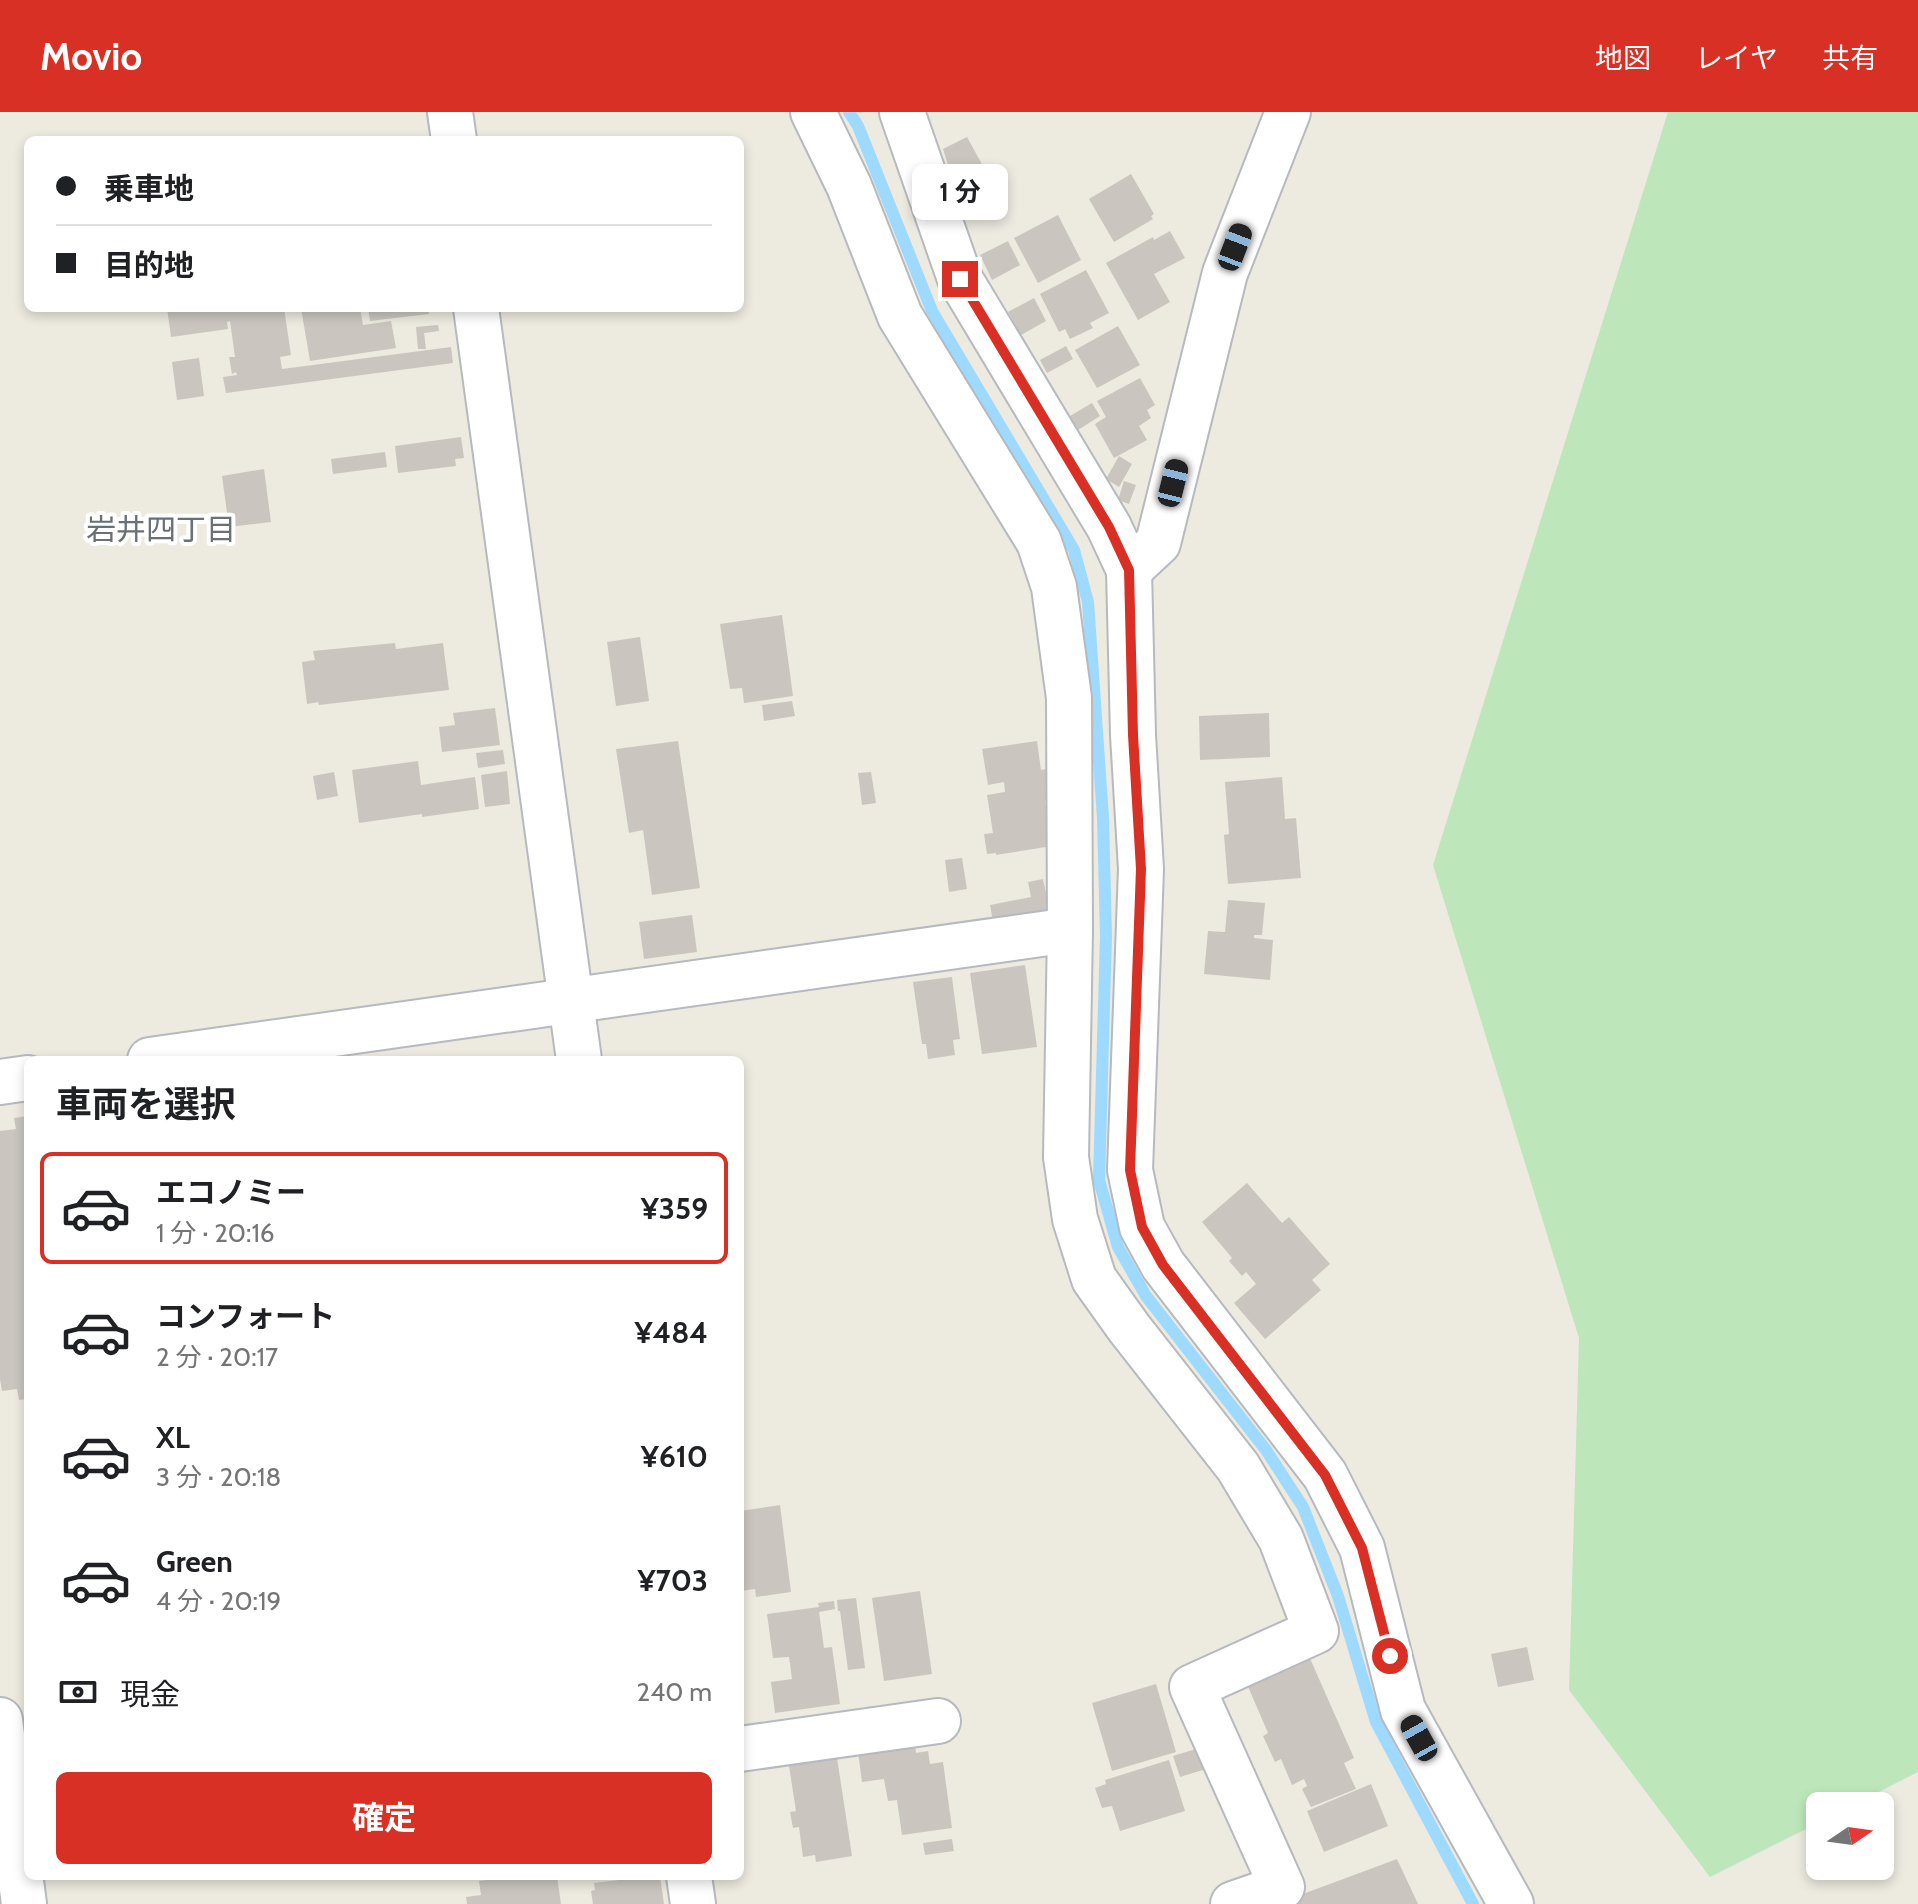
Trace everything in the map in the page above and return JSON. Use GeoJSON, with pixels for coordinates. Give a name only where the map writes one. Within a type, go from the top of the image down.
{"type":"FeatureCollection","features":[{"type":"Feature","properties":{"kind":"street"},"geometry":{"type":"LineString","coordinates":[[450,112],[453,136]]}},
{"type":"Feature","properties":{"kind":"street"},"geometry":{"type":"LineString","coordinates":[[813,112],[849,186],[900,316],[1039,542],[1054,587],[1069,698],[1070,930],[1066,1157],[1075,1219],[1094,1279],[1238,1467],[1281,1539],[1316,1631],[1192,1687],[1282,1887],[1233,1904]]}},
{"type":"Feature","properties":{"kind":"street"},"geometry":{"type":"LineString","coordinates":[[902,112],[960,279],[1109,527],[1129,570],[1133,735],[1141,869],[1130,1170],[1142,1227],[1163,1265],[1325,1475],[1362,1548],[1403,1710],[1511,1904]]}},
{"type":"Feature","properties":{"kind":"street"},"geometry":{"type":"LineString","coordinates":[[1129,570],[1158,543],[1225,273],[1288,112]]}},
{"type":"Feature","properties":{"kind":"street"},"geometry":{"type":"LineString","coordinates":[[477,312],[578,1056]]}},
{"type":"Feature","properties":{"kind":"street"},"geometry":{"type":"LineString","coordinates":[[178,1056],[1070,930]]}},
{"type":"Feature","properties":{"kind":"street"},"geometry":{"type":"LineString","coordinates":[[0,1082],[24,1079]]}},
{"type":"Feature","properties":{"kind":"street"},"geometry":{"type":"LineString","coordinates":[[0,1720],[24,1904]]}},
{"type":"Feature","properties":{"kind":"street"},"geometry":{"type":"LineString","coordinates":[[744,1748],[938,1721]]}},
{"type":"Feature","properties":{"kind":"street"},"geometry":{"type":"LineString","coordinates":[[690,1880],[693,1904]]}},
{"type":"Feature","properties":{"kind":"green space"},"geometry":{"type":"Polygon","coordinates":[[[1668,112],[1918,112],[1918,1772],[1879,1792],[1806,1792],[1806,1829],[1710,1877],[1569,1690],[1579,1338],[1433,865],[1668,112]]]}},
{"type":"Feature","properties":{"kind":"building"},"geometry":{"type":"Polygon","coordinates":[[[967,137],[984,168],[954,184],[943,149],[967,137]]]}},
{"type":"Feature","properties":{"kind":"building"},"geometry":{"type":"Polygon","coordinates":[[[985,170],[992,183],[966,197],[959,184],[985,170]]]}},
{"type":"Feature","properties":{"kind":"building"},"geometry":{"type":"Polygon","coordinates":[[[1131,174],[1154,214],[1151,216],[1153,219],[1114,242],[1089,199],[1131,174]]]}},
{"type":"Feature","properties":{"kind":"building"},"geometry":{"type":"Polygon","coordinates":[[[1058,215],[1081,260],[1038,283],[1014,238],[1058,215]]]}},
{"type":"Feature","properties":{"kind":"building"},"geometry":{"type":"Polygon","coordinates":[[[1170,231],[1185,258],[1154,274],[1170,302],[1138,320],[1106,263],[1170,231]]]}},
{"type":"Feature","properties":{"kind":"building"},"geometry":{"type":"Polygon","coordinates":[[[1008,241],[1020,265],[992,280],[980,255],[1008,241]]]}},
{"type":"Feature","properties":{"kind":"building"},"geometry":{"type":"Polygon","coordinates":[[[1086,270],[1109,313],[1090,323],[1093,328],[1070,339],[1065,329],[1059,332],[1040,294],[1086,270]]]}},
{"type":"Feature","properties":{"kind":"building"},"geometry":{"type":"Polygon","coordinates":[[[1034,298],[1046,321],[1021,335],[1008,312],[1034,298]]]}},
{"type":"Feature","properties":{"kind":"building"},"geometry":{"type":"Polygon","coordinates":[[[168,312],[285,312],[291,355],[280,357],[282,369],[451,347],[453,363],[226,393],[223,377],[237,375],[236,372],[232,374],[229,357],[235,357],[230,321],[227,322],[228,329],[171,337],[168,312]]]}},
{"type":"Feature","properties":{"kind":"building"},"geometry":{"type":"Polygon","coordinates":[[[302,312],[361,312],[363,325],[391,321],[396,348],[310,361],[302,312]]]}},
{"type":"Feature","properties":{"kind":"building"},"geometry":{"type":"Polygon","coordinates":[[[369,312],[429,314],[370,321],[369,312]]]}},
{"type":"Feature","properties":{"kind":"building"},"geometry":{"type":"Polygon","coordinates":[[[438,325],[439,331],[424,333],[426,349],[418,349],[416,327],[438,325]]]}},
{"type":"Feature","properties":{"kind":"building"},"geometry":{"type":"Polygon","coordinates":[[[1118,326],[1140,365],[1097,388],[1075,350],[1118,326]]]}},
{"type":"Feature","properties":{"kind":"building"},"geometry":{"type":"Polygon","coordinates":[[[1066,346],[1073,359],[1047,373],[1040,360],[1066,346]]]}},
{"type":"Feature","properties":{"kind":"building"},"geometry":{"type":"Polygon","coordinates":[[[199,358],[204,396],[177,400],[172,362],[199,358]]]}},
{"type":"Feature","properties":{"kind":"building"},"geometry":{"type":"Polygon","coordinates":[[[1140,378],[1155,405],[1147,410],[1151,418],[1139,426],[1147,440],[1114,458],[1095,424],[1106,417],[1097,401],[1140,378]]]}},
{"type":"Feature","properties":{"kind":"building"},"geometry":{"type":"Polygon","coordinates":[[[1092,403],[1100,416],[1078,430],[1070,416],[1092,403]]]}},
{"type":"Feature","properties":{"kind":"building"},"geometry":{"type":"Polygon","coordinates":[[[461,437],[464,458],[455,459],[456,466],[398,473],[395,446],[461,437]]]}},
{"type":"Feature","properties":{"kind":"building"},"geometry":{"type":"Polygon","coordinates":[[[385,452],[387,467],[333,474],[331,459],[385,452]]]}},
{"type":"Feature","properties":{"kind":"building"},"geometry":{"type":"Polygon","coordinates":[[[1119,456],[1132,464],[1119,487],[1106,479],[1119,456]]]}},
{"type":"Feature","properties":{"kind":"building"},"geometry":{"type":"Polygon","coordinates":[[[264,469],[271,522],[229,527],[222,476],[264,469]]]}},
{"type":"Feature","properties":{"kind":"building"},"geometry":{"type":"Polygon","coordinates":[[[1124,481],[1136,485],[1129,504],[1118,500],[1124,481]]]}},
{"type":"Feature","properties":{"kind":"building"},"geometry":{"type":"Polygon","coordinates":[[[782,615],[793,696],[744,703],[742,688],[730,689],[720,624],[782,615]]]}},
{"type":"Feature","properties":{"kind":"building"},"geometry":{"type":"Polygon","coordinates":[[[640,637],[649,701],[616,706],[607,642],[640,637]]]}},
{"type":"Feature","properties":{"kind":"building"},"geometry":{"type":"Polygon","coordinates":[[[395,643],[396,649],[443,643],[449,690],[307,704],[302,662],[315,660],[313,651],[395,643]]]}},
{"type":"Feature","properties":{"kind":"building"},"geometry":{"type":"Polygon","coordinates":[[[792,701],[795,716],[764,721],[762,705],[792,701]]]}},
{"type":"Feature","properties":{"kind":"building"},"geometry":{"type":"Polygon","coordinates":[[[495,708],[500,745],[442,752],[439,727],[455,725],[453,713],[495,708]]]}},
{"type":"Feature","properties":{"kind":"building"},"geometry":{"type":"Polygon","coordinates":[[[1269,713],[1270,757],[1200,760],[1199,716],[1269,713]]]}},
{"type":"Feature","properties":{"kind":"building"},"geometry":{"type":"Polygon","coordinates":[[[678,741],[700,888],[652,895],[643,830],[629,833],[616,749],[678,741]]]}},
{"type":"Feature","properties":{"kind":"building"},"geometry":{"type":"Polygon","coordinates":[[[1037,741],[1041,770],[1047,769],[1051,799],[1045,801],[1052,846],[987,854],[984,834],[993,833],[987,795],[1005,792],[1004,782],[988,785],[982,749],[1037,741]]]}},
{"type":"Feature","properties":{"kind":"building"},"geometry":{"type":"Polygon","coordinates":[[[503,750],[505,764],[478,768],[476,753],[503,750]]]}},
{"type":"Feature","properties":{"kind":"building"},"geometry":{"type":"Polygon","coordinates":[[[418,761],[421,785],[475,777],[479,809],[359,823],[352,770],[418,761]]]}},
{"type":"Feature","properties":{"kind":"building"},"geometry":{"type":"Polygon","coordinates":[[[507,771],[510,804],[485,807],[481,775],[507,771]]]}},
{"type":"Feature","properties":{"kind":"building"},"geometry":{"type":"Polygon","coordinates":[[[334,772],[338,796],[317,800],[313,776],[334,772]]]}},
{"type":"Feature","properties":{"kind":"building"},"geometry":{"type":"Polygon","coordinates":[[[871,772],[876,803],[862,805],[858,773],[871,772]]]}},
{"type":"Feature","properties":{"kind":"building"},"geometry":{"type":"Polygon","coordinates":[[[1282,777],[1285,819],[1296,818],[1301,878],[1228,884],[1224,835],[1229,834],[1225,782],[1282,777]]]}},
{"type":"Feature","properties":{"kind":"building"},"geometry":{"type":"Polygon","coordinates":[[[962,858],[967,889],[949,892],[945,860],[962,858]]]}},
{"type":"Feature","properties":{"kind":"building"},"geometry":{"type":"Polygon","coordinates":[[[1043,879],[1050,911],[993,922],[990,905],[1031,897],[1028,882],[1043,879]]]}},
{"type":"Feature","properties":{"kind":"building"},"geometry":{"type":"Polygon","coordinates":[[[1228,900],[1265,903],[1262,935],[1254,935],[1254,938],[1273,940],[1270,980],[1204,974],[1208,931],[1225,932],[1228,900]]]}},
{"type":"Feature","properties":{"kind":"building"},"geometry":{"type":"Polygon","coordinates":[[[692,915],[697,952],[644,959],[639,922],[692,915]]]}},
{"type":"Feature","properties":{"kind":"building"},"geometry":{"type":"Polygon","coordinates":[[[1025,965],[1037,1047],[982,1054],[970,973],[1025,965]]]}},
{"type":"Feature","properties":{"kind":"building"},"geometry":{"type":"Polygon","coordinates":[[[952,977],[960,1039],[953,1040],[955,1055],[928,1059],[926,1044],[922,1044],[913,982],[952,977]]]}},
{"type":"Feature","properties":{"kind":"building"},"geometry":{"type":"Polygon","coordinates":[[[24,1117],[24,1399],[19,1400],[17,1389],[2,1391],[0,1379],[0,1131],[16,1129],[14,1118],[24,1117]]]}},
{"type":"Feature","properties":{"kind":"building"},"geometry":{"type":"Polygon","coordinates":[[[1247,1183],[1282,1223],[1289,1217],[1330,1264],[1312,1280],[1321,1290],[1265,1339],[1234,1303],[1256,1284],[1246,1272],[1242,1276],[1229,1261],[1232,1258],[1202,1222],[1247,1183]]]}},
{"type":"Feature","properties":{"kind":"building"},"geometry":{"type":"Polygon","coordinates":[[[780,1505],[791,1592],[756,1597],[755,1589],[744,1591],[744,1510],[780,1505]]]}},
{"type":"Feature","properties":{"kind":"building"},"geometry":{"type":"Polygon","coordinates":[[[920,1591],[932,1674],[884,1681],[872,1598],[920,1591]]]}},
{"type":"Feature","properties":{"kind":"building"},"geometry":{"type":"Polygon","coordinates":[[[856,1598],[865,1668],[848,1670],[837,1600],[856,1598]]]}},
{"type":"Feature","properties":{"kind":"building"},"geometry":{"type":"Polygon","coordinates":[[[834,1601],[835,1609],[819,1612],[824,1648],[832,1647],[840,1704],[775,1713],[771,1682],[792,1679],[789,1657],[773,1658],[767,1614],[819,1607],[818,1603],[834,1601]]]}},
{"type":"Feature","properties":{"kind":"building"},"geometry":{"type":"Polygon","coordinates":[[[1527,1647],[1534,1680],[1498,1687],[1491,1654],[1527,1647]]]}},
{"type":"Feature","properties":{"kind":"building"},"geometry":{"type":"Polygon","coordinates":[[[1308,1654],[1354,1758],[1344,1763],[1356,1789],[1311,1807],[1302,1789],[1307,1786],[1304,1779],[1292,1785],[1281,1759],[1275,1762],[1263,1736],[1268,1733],[1246,1682],[1308,1654]]]}},
{"type":"Feature","properties":{"kind":"building"},"geometry":{"type":"Polygon","coordinates":[[[1156,1684],[1176,1752],[1112,1771],[1092,1703],[1156,1684]]]}},
{"type":"Feature","properties":{"kind":"building"},"geometry":{"type":"Polygon","coordinates":[[[915,1744],[916,1753],[928,1751],[930,1764],[943,1762],[952,1828],[902,1835],[897,1800],[888,1801],[884,1779],[862,1782],[858,1752],[915,1744]]]}},
{"type":"Feature","properties":{"kind":"building"},"geometry":{"type":"Polygon","coordinates":[[[1199,1748],[1206,1769],[1180,1777],[1173,1756],[1199,1748]]]}},
{"type":"Feature","properties":{"kind":"building"},"geometry":{"type":"Polygon","coordinates":[[[837,1758],[852,1856],[816,1862],[815,1855],[803,1857],[799,1827],[793,1828],[790,1812],[796,1811],[789,1766],[837,1758]]]}},
{"type":"Feature","properties":{"kind":"building"},"geometry":{"type":"Polygon","coordinates":[[[1169,1760],[1185,1811],[1120,1831],[1112,1806],[1102,1808],[1095,1788],[1106,1784],[1105,1780],[1169,1760]]]}},
{"type":"Feature","properties":{"kind":"building"},"geometry":{"type":"Polygon","coordinates":[[[1371,1784],[1388,1826],[1324,1852],[1307,1811],[1371,1784]]]}},
{"type":"Feature","properties":{"kind":"building"},"geometry":{"type":"Polygon","coordinates":[[[952,1839],[954,1851],[925,1855],[923,1843],[952,1839]]]}},
{"type":"Feature","properties":{"kind":"building"},"geometry":{"type":"Polygon","coordinates":[[[1397,1859],[1418,1904],[1276,1904],[1397,1859]]]}},
{"type":"Feature","properties":{"kind":"building"},"geometry":{"type":"Polygon","coordinates":[[[558,1880],[561,1904],[467,1904],[466,1897],[481,1895],[479,1881],[558,1880]]]}},
{"type":"Feature","properties":{"kind":"building"},"geometry":{"type":"Polygon","coordinates":[[[661,1880],[664,1904],[593,1904],[591,1891],[595,1890],[594,1883],[661,1880]]]}},
{"type":"Feature","properties":{"kind":"waterway"},"geometry":{"type":"LineString","coordinates":[[849,112],[858,126],[932,311],[1074,550],[1088,602],[1103,818],[1106,936],[1099,1180],[1118,1247],[1146,1296],[1266,1450],[1303,1507],[1338,1596],[1376,1722],[1473,1904]]}},
{"type":"Feature","properties":{"kind":"district","name":"岩井四丁目"},"geometry":{"type":"Point","coordinates":[161,529]}},
{"type":"Feature","properties":{"kind":"route"},"geometry":{"type":"LineString","coordinates":[[960,279],[1109,527],[1129,570],[1133,735],[1141,869],[1130,1170],[1142,1227],[1163,1265],[1325,1475],[1362,1548],[1390,1656]]}}]}
